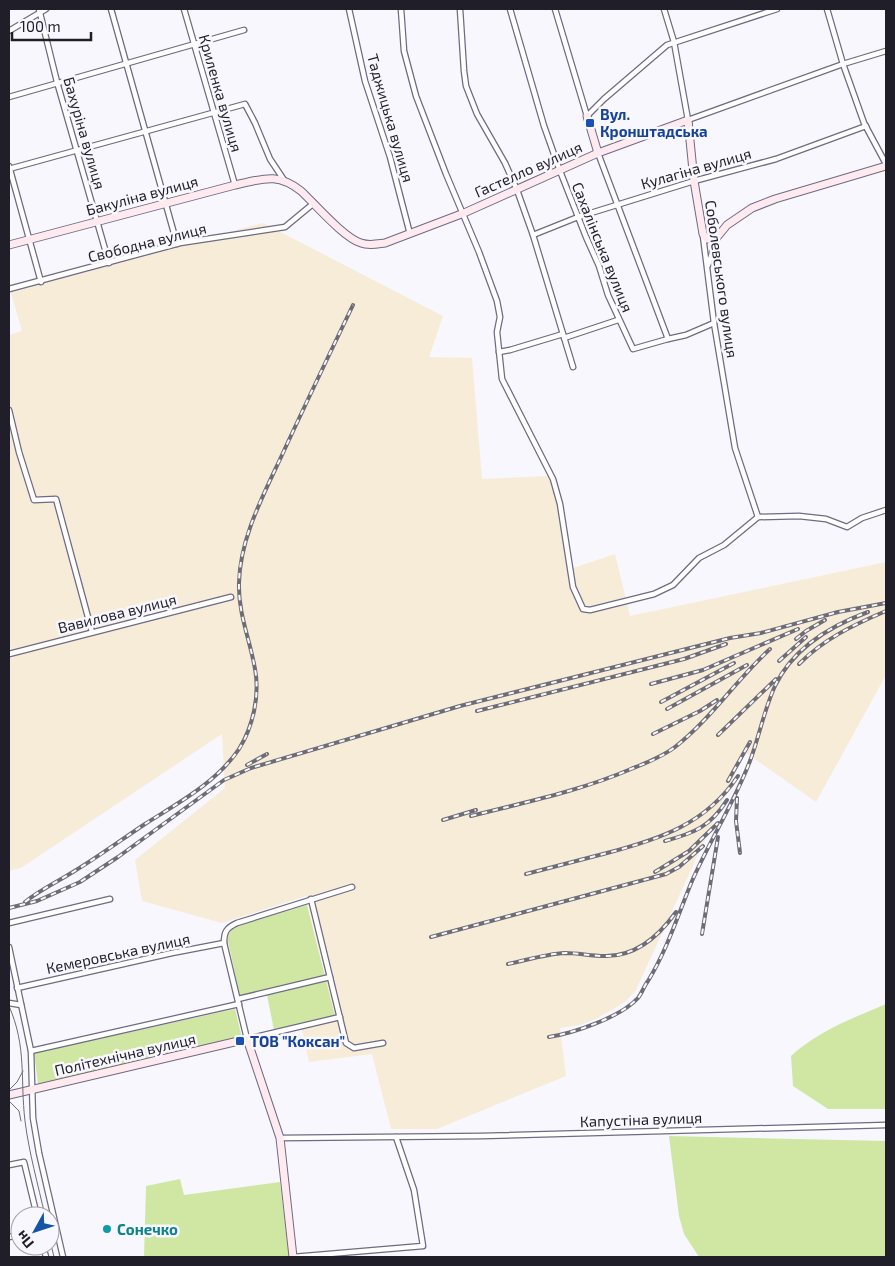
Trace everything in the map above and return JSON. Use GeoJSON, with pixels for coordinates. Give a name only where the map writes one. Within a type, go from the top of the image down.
{"type":"FeatureCollection","features":[{"type":"Feature","properties":{"kind":"street"},"geometry":{"type":"LineString","coordinates":[[9,31],[39,11],[46,9]]}},
{"type":"Feature","properties":{"kind":"street"},"geometry":{"type":"LineString","coordinates":[[111,9],[177,244]]}},
{"type":"Feature","properties":{"kind":"street","name":"Криленка вулиця"},"geometry":{"type":"LineString","coordinates":[[184,9],[235,185]]}},
{"type":"Feature","properties":{"kind":"street","name":"Таджицька вулиця"},"geometry":{"type":"LineString","coordinates":[[349,9],[366,81],[390,158],[410,234]]}},
{"type":"Feature","properties":{"kind":"street"},"geometry":{"type":"LineString","coordinates":[[401,9],[404,51],[416,96],[446,174],[464,213],[497,301],[500,317],[497,332],[502,379],[553,479],[560,504],[573,587],[583,609],[590,610],[654,594],[673,585],[699,558],[724,545],[758,517],[826,519],[846,527],[862,518],[886,510]]}},
{"type":"Feature","properties":{"kind":"street"},"geometry":{"type":"LineString","coordinates":[[460,9],[466,86],[477,114],[517,190],[533,235],[573,367]]}},
{"type":"Feature","properties":{"kind":"street","name":"Сахалінська вулиця"},"geometry":{"type":"LineString","coordinates":[[510,9],[544,126],[618,320],[633,349],[668,338]]}},
{"type":"Feature","properties":{"kind":"street"},"geometry":{"type":"LineString","coordinates":[[554,9],[598,153],[668,338],[686,335],[714,323]]}},
{"type":"Feature","properties":{"kind":"street","name":"Соболевського вулиця"},"geometry":{"type":"LineString","coordinates":[[664,9],[674,42],[688,120],[694,181],[708,266],[714,323],[735,448],[758,517]]}},
{"type":"Feature","properties":{"kind":"street"},"geometry":{"type":"LineString","coordinates":[[587,116],[658,51],[674,42],[777,9]]}},
{"type":"Feature","properties":{"kind":"street"},"geometry":{"type":"LineString","coordinates":[[708,266],[718,236],[727,225],[752,208],[775,199],[886,165],[866,126],[843,64],[827,9]]}},
{"type":"Feature","properties":{"kind":"street","name":"Бахуріна вулиця"},"geometry":{"type":"LineString","coordinates":[[39,11],[57,82],[109,263]]}},
{"type":"Feature","properties":{"kind":"street"},"geometry":{"type":"LineString","coordinates":[[9,97],[244,30]]}},
{"type":"Feature","properties":{"kind":"street","name":"Гастелло вулиця"},"geometry":{"type":"LineString","coordinates":[[284,180],[292,184],[314,203],[350,237],[360,243],[372,245],[410,234],[464,213],[598,153],[843,64],[886,51]]}},
{"type":"Feature","properties":{"kind":"street"},"geometry":{"type":"LineString","coordinates":[[41,282],[9,168],[78,151],[244,104],[255,122],[270,159],[284,180]]}},
{"type":"Feature","properties":{"kind":"street","name":"Кулагіна вулиця"},"geometry":{"type":"LineString","coordinates":[[533,235],[578,217],[694,181],[776,159],[866,126]]}},
{"type":"Feature","properties":{"kind":"street","name":"Бакуліна вулиця"},"geometry":{"type":"LineString","coordinates":[[9,245],[235,185],[266,178],[284,180]]}},
{"type":"Feature","properties":{"kind":"street","name":"Свободна вулиця"},"geometry":{"type":"LineString","coordinates":[[9,289],[41,282],[177,244],[285,227],[314,203]]}},
{"type":"Feature","properties":{"kind":"street"},"geometry":{"type":"LineString","coordinates":[[703,234],[707,239],[718,236]]}},
{"type":"Feature","properties":{"kind":"street"},"geometry":{"type":"LineString","coordinates":[[499,352],[618,320]]}},
{"type":"Feature","properties":{"kind":"street"},"geometry":{"type":"LineString","coordinates":[[9,410],[19,452],[34,500],[56,499],[92,632]]}},
{"type":"Feature","properties":{"kind":"street","name":"Вавилова вулиця"},"geometry":{"type":"LineString","coordinates":[[9,654],[230,597]]}},
{"type":"Feature","properties":{"kind":"street"},"geometry":{"type":"LineString","coordinates":[[352,887],[236,923],[226,929],[224,943],[247,1039],[280,1138],[293,1257],[423,1246],[414,1190],[396,1137]]}},
{"type":"Feature","properties":{"kind":"street"},"geometry":{"type":"LineString","coordinates":[[9,924],[110,898]]}},
{"type":"Feature","properties":{"kind":"street"},"geometry":{"type":"LineString","coordinates":[[311,900],[346,1043],[351,1048],[383,1043]]}},
{"type":"Feature","properties":{"kind":"street","name":"Кемеровська вулиця"},"geometry":{"type":"LineString","coordinates":[[17,988],[224,943]]}},
{"type":"Feature","properties":{"kind":"street"},"geometry":{"type":"LineString","coordinates":[[9,947],[31,1051],[33,1118],[39,1153],[63,1257]]}},
{"type":"Feature","properties":{"kind":"street"},"geometry":{"type":"LineString","coordinates":[[31,1051],[238,1002],[330,977]]}},
{"type":"Feature","properties":{"kind":"street"},"geometry":{"type":"LineString","coordinates":[[9,1003],[21,1005]]}},
{"type":"Feature","properties":{"kind":"street"},"geometry":{"type":"LineString","coordinates":[[247,1039],[340,1017]]}},
{"type":"Feature","properties":{"kind":"street","name":"Політехнічна вулиця"},"geometry":{"type":"LineString","coordinates":[[9,1095],[247,1039]]}},
{"type":"Feature","properties":{"kind":"street","name":"Капустіна вулиця"},"geometry":{"type":"LineString","coordinates":[[280,1138],[482,1136],[886,1125]]}},
{"type":"Feature","properties":{"kind":"street"},"geometry":{"type":"LineString","coordinates":[[9,1165],[24,1162],[35,1206]]}},
{"type":"Feature","properties":{"kind":"shaded area"},"geometry":{"type":"Polygon","coordinates":[[[263,223],[443,316],[429,357],[472,358],[482,479],[549,476],[553,479],[570,569],[615,554],[630,616],[886,562],[886,675],[816,802],[745,752],[636,990],[625,1002],[596,1019],[580,1025],[560,1028],[566,1076],[437,1129],[391,1129],[372,1054],[309,1062],[300,1023],[335,1015],[306,896],[222,923],[142,901],[135,860],[225,788],[222,734],[21,868],[9,871],[9,659],[13,657],[9,641],[9,335],[22,331],[10,290],[263,223]]]}},
{"type":"Feature","properties":{"kind":"green space"},"geometry":{"type":"Polygon","coordinates":[[[307,905],[335,1016],[274,1030],[266,990],[240,996],[227,937],[232,929],[237,926],[307,905]]]}},
{"type":"Feature","properties":{"kind":"green space"},"geometry":{"type":"Polygon","coordinates":[[[886,1004],[886,1109],[828,1109],[793,1086],[791,1056],[801,1047],[824,1032],[886,1004]]]}},
{"type":"Feature","properties":{"kind":"green space"},"geometry":{"type":"Polygon","coordinates":[[[235,1009],[242,1038],[38,1084],[34,1053],[235,1009]]]}},
{"type":"Feature","properties":{"kind":"green space"},"geometry":{"type":"Polygon","coordinates":[[[669,1136],[886,1141],[886,1257],[699,1257],[684,1234],[679,1216],[669,1136]]]}},
{"type":"Feature","properties":{"kind":"green space"},"geometry":{"type":"Polygon","coordinates":[[[180,1179],[184,1195],[280,1182],[289,1257],[144,1257],[146,1186],[180,1179]]]}},
{"type":"Feature","properties":{"kind":"tram line"},"geometry":{"type":"LineString","coordinates":[[9,1006],[15,1021],[21,1049],[27,1133],[43,1206]]}},
{"type":"Feature","properties":{"kind":"tram line"},"geometry":{"type":"LineString","coordinates":[[9,1090],[17,1082],[23,1071]]}},
{"type":"Feature","properties":{"kind":"tram line"},"geometry":{"type":"LineString","coordinates":[[9,1101],[19,1111],[21,1121]]}},
{"type":"Feature","properties":{"kind":"railway"},"geometry":{"type":"LineString","coordinates":[[25,902],[196,791],[230,761],[244,740],[252,721],[257,689],[253,658],[240,605],[239,583],[243,550],[260,502],[353,305]]}},
{"type":"Feature","properties":{"kind":"railway"},"geometry":{"type":"LineString","coordinates":[[9,908],[37,901],[80,882],[118,857],[224,780],[251,768],[460,706],[730,638],[761,633],[838,612],[886,603]]}},
{"type":"Feature","properties":{"kind":"railway"},"geometry":{"type":"LineString","coordinates":[[799,664],[840,633],[886,611]]}},
{"type":"Feature","properties":{"kind":"railway"},"geometry":{"type":"LineString","coordinates":[[549,1037],[571,1032],[609,1018],[638,998],[661,957],[692,881],[744,777],[771,695],[783,672],[792,660],[814,640],[840,624],[868,612]]}},
{"type":"Feature","properties":{"kind":"railway"},"geometry":{"type":"LineString","coordinates":[[796,639],[825,620]]}},
{"type":"Feature","properties":{"kind":"railway"},"geometry":{"type":"LineString","coordinates":[[651,684],[703,670],[798,629]]}},
{"type":"Feature","properties":{"kind":"railway"},"geometry":{"type":"LineString","coordinates":[[779,661],[806,637]]}},
{"type":"Feature","properties":{"kind":"railway"},"geometry":{"type":"LineString","coordinates":[[477,711],[684,659],[726,644]]}},
{"type":"Feature","properties":{"kind":"railway"},"geometry":{"type":"LineString","coordinates":[[471,816],[592,784],[665,754],[688,736],[770,649]]}},
{"type":"Feature","properties":{"kind":"railway"},"geometry":{"type":"LineString","coordinates":[[661,702],[734,663]]}},
{"type":"Feature","properties":{"kind":"railway"},"geometry":{"type":"LineString","coordinates":[[667,709],[747,665]]}},
{"type":"Feature","properties":{"kind":"railway"},"geometry":{"type":"LineString","coordinates":[[718,735],[776,679]]}},
{"type":"Feature","properties":{"kind":"railway"},"geometry":{"type":"LineString","coordinates":[[653,734],[700,711],[717,700]]}},
{"type":"Feature","properties":{"kind":"railway"},"geometry":{"type":"LineString","coordinates":[[728,781],[750,742]]}},
{"type":"Feature","properties":{"kind":"railway"},"geometry":{"type":"LineString","coordinates":[[247,765],[267,754]]}},
{"type":"Feature","properties":{"kind":"railway"},"geometry":{"type":"LineString","coordinates":[[526,874],[627,848],[663,835],[696,818],[725,793],[738,776]]}},
{"type":"Feature","properties":{"kind":"railway"},"geometry":{"type":"LineString","coordinates":[[737,798],[736,821],[740,853]]}},
{"type":"Feature","properties":{"kind":"railway"},"geometry":{"type":"LineString","coordinates":[[665,841],[701,828],[714,817],[727,800]]}},
{"type":"Feature","properties":{"kind":"railway"},"geometry":{"type":"LineString","coordinates":[[443,820],[476,810]]}},
{"type":"Feature","properties":{"kind":"railway"},"geometry":{"type":"LineString","coordinates":[[655,872],[689,851],[718,823]]}},
{"type":"Feature","properties":{"kind":"railway"},"geometry":{"type":"LineString","coordinates":[[702,934],[718,837]]}},
{"type":"Feature","properties":{"kind":"railway"},"geometry":{"type":"LineString","coordinates":[[431,937],[666,874],[679,867],[703,846]]}},
{"type":"Feature","properties":{"kind":"railway"},"geometry":{"type":"LineString","coordinates":[[508,964],[558,954],[570,953],[604,956],[626,953],[654,937],[676,912]]}},
{"type":"Feature","properties":{"kind":"place","name":"Вул. Кронштадська"},"geometry":{"type":"Point","coordinates":[590,123]}},
{"type":"Feature","properties":{"kind":"place","name":"ТОВ \"Коксан\""},"geometry":{"type":"Point","coordinates":[240,1041]}},
{"type":"Feature","properties":{"kind":"place","name":"Сонечко"},"geometry":{"type":"Point","coordinates":[107,1229]}}]}
